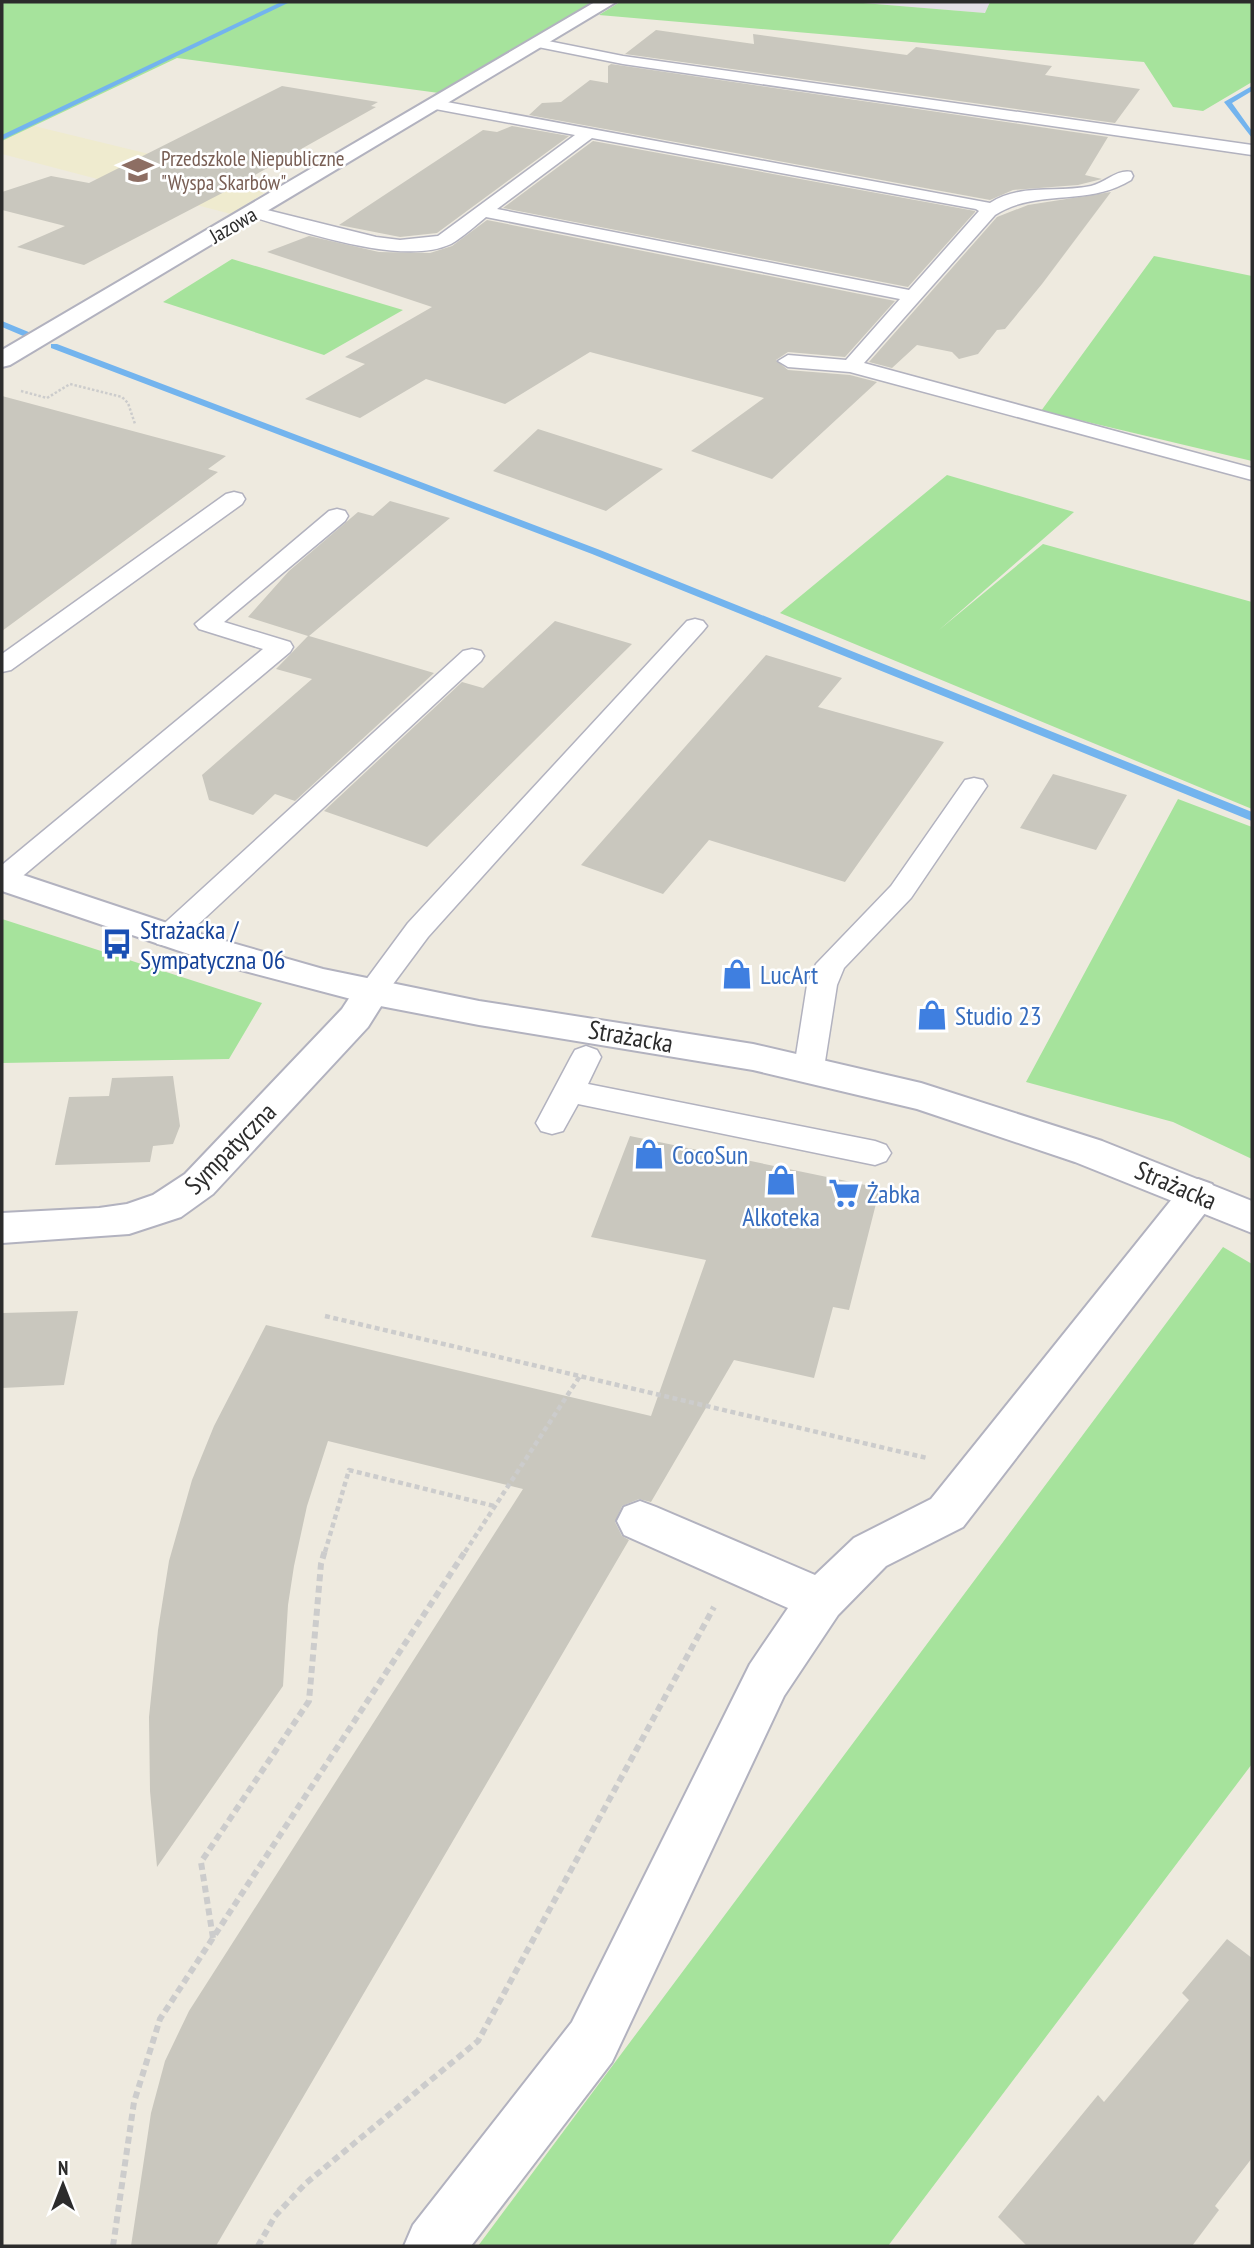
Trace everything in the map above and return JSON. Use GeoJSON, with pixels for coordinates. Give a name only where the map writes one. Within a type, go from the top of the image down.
{"type":"FeatureCollection","features":[{"type":"Feature","properties":{"kind":"street","name":"Jazowa"},"geometry":{"type":"LineString","coordinates":[[2,360],[607,2]]}},
{"type":"Feature","properties":{"kind":"street","name":"Strażacka"},"geometry":{"type":"LineString","coordinates":[[2,879],[167,937],[276,969],[372,992],[809,1068],[996,1118],[1094,1151],[1252,1217]]}},
{"type":"Feature","properties":{"kind":"street","name":"Sympatyczna"},"geometry":{"type":"LineString","coordinates":[[2,1228],[130,1219],[167,1206],[199,1184],[355,1018],[372,992]]}},
{"type":"Feature","properties":{"kind":"street"},"geometry":{"type":"LineString","coordinates":[[435,2246],[593,2042],[767,1680],[821,1600],[870,1552],[947,1513],[1198,1194]]}},
{"type":"Feature","properties":{"kind":"street"},"geometry":{"type":"LineString","coordinates":[[640,1521],[821,1600]]}},
{"type":"Feature","properties":{"kind":"lane"},"geometry":{"type":"LineString","coordinates":[[538,43],[623,60],[1252,150]]}},
{"type":"Feature","properties":{"kind":"lane"},"geometry":{"type":"LineString","coordinates":[[436,105],[965,200],[982,205],[989,211]]}},
{"type":"Feature","properties":{"kind":"lane"},"geometry":{"type":"LineString","coordinates":[[255,212],[393,246],[411,247],[444,240],[590,132]]}},
{"type":"Feature","properties":{"kind":"lane"},"geometry":{"type":"LineString","coordinates":[[851,366],[989,211],[1003,201],[1083,192],[1117,183],[1125,176]]}},
{"type":"Feature","properties":{"kind":"lane"},"geometry":{"type":"LineString","coordinates":[[484,212],[913,296]]}},
{"type":"Feature","properties":{"kind":"lane"},"geometry":{"type":"LineString","coordinates":[[788,360],[851,366],[1252,474]]}},
{"type":"Feature","properties":{"kind":"lane"},"geometry":{"type":"LineString","coordinates":[[2,665],[234,499]]}},
{"type":"Feature","properties":{"kind":"lane"},"geometry":{"type":"LineString","coordinates":[[2,879],[281,647],[207,624],[337,516]]}},
{"type":"Feature","properties":{"kind":"lane"},"geometry":{"type":"LineString","coordinates":[[372,992],[418,930],[695,625]]}},
{"type":"Feature","properties":{"kind":"lane"},"geometry":{"type":"LineString","coordinates":[[167,937],[472,656]]}},
{"type":"Feature","properties":{"kind":"lane"},"geometry":{"type":"LineString","coordinates":[[809,1068],[815,1042],[821,985],[831,964],[901,892],[974,786]]}},
{"type":"Feature","properties":{"kind":"lane"},"geometry":{"type":"LineString","coordinates":[[552,1123],[586,1057]]}},
{"type":"Feature","properties":{"kind":"lane"},"geometry":{"type":"LineString","coordinates":[[569,1091],[875,1153]]}},
{"type":"Feature","properties":{"kind":"path"},"geometry":{"type":"LineString","coordinates":[[38,396],[47,398],[70,384],[117,395],[128,403],[135,424]]}},
{"type":"Feature","properties":{"kind":"path"},"geometry":{"type":"LineString","coordinates":[[325,1316],[981,1471]]}},
{"type":"Feature","properties":{"kind":"path"},"geometry":{"type":"LineString","coordinates":[[113,2246],[134,2098],[144,2054],[160,2020],[580,1376]]}},
{"type":"Feature","properties":{"kind":"path"},"geometry":{"type":"LineString","coordinates":[[213,1939],[201,1862],[309,1701],[321,1564],[349,1470],[494,1506]]}},
{"type":"Feature","properties":{"kind":"path"},"geometry":{"type":"LineString","coordinates":[[258,2246],[275,2216],[305,2184],[478,2041],[737,1564]]}},
{"type":"Feature","properties":{"kind":"shaded area"},"geometry":{"type":"Polygon","coordinates":[[[851,2],[990,2],[985,13],[851,2]]]}},
{"type":"Feature","properties":{"kind":"shaded area","name":"Przedszkole Niepubliczne \"Wyspa Skarbów\""},"geometry":{"type":"Polygon","coordinates":[[[34,126],[277,185],[231,214],[2,154],[2,141],[34,126]]]}},
{"type":"Feature","properties":{"kind":"green space"},"geometry":{"type":"Polygon","coordinates":[[[2,2],[595,2],[439,93],[177,58],[2,141],[2,2]]]}},
{"type":"Feature","properties":{"kind":"green space"},"geometry":{"type":"Polygon","coordinates":[[[620,2],[851,2],[985,13],[990,2],[1252,2],[1252,82],[1203,111],[1173,107],[1144,62],[599,15],[620,2]]]}},
{"type":"Feature","properties":{"kind":"green space"},"geometry":{"type":"Polygon","coordinates":[[[1154,256],[1252,276],[1252,461],[1041,411],[1154,256]]]}},
{"type":"Feature","properties":{"kind":"green space"},"geometry":{"type":"Polygon","coordinates":[[[232,259],[403,310],[324,355],[163,302],[232,259]]]}},
{"type":"Feature","properties":{"kind":"green space"},"geometry":{"type":"Polygon","coordinates":[[[947,475],[1074,512],[939,630],[1043,544],[1252,602],[1252,809],[780,613],[947,475]]]}},
{"type":"Feature","properties":{"kind":"green space"},"geometry":{"type":"Polygon","coordinates":[[[1178,799],[1252,827],[1252,1159],[1173,1122],[1026,1082],[1178,799]]]}},
{"type":"Feature","properties":{"kind":"green space"},"geometry":{"type":"Polygon","coordinates":[[[2,919],[262,1003],[229,1059],[2,1063],[2,919]]]}},
{"type":"Feature","properties":{"kind":"green space"},"geometry":{"type":"Polygon","coordinates":[[[1223,1247],[1252,1264],[1252,1764],[888,2246],[478,2246],[1223,1247]]]}},
{"type":"Feature","properties":{"kind":"building"},"geometry":{"type":"Polygon","coordinates":[[[656,30],[754,44],[753,34],[907,55],[916,47],[1052,66],[1045,75],[1140,89],[1115,123],[625,54],[656,30]]]}},
{"type":"Feature","properties":{"kind":"building"},"geometry":{"type":"Polygon","coordinates":[[[611,64],[1108,137],[1085,175],[1102,179],[1078,185],[1013,190],[990,200],[529,115],[542,103],[561,102],[590,80],[608,83],[608,66],[611,64]]]}},
{"type":"Feature","properties":{"kind":"building"},"geometry":{"type":"Polygon","coordinates":[[[282,86],[378,102],[371,106],[376,107],[228,190],[84,265],[17,247],[65,226],[2,210],[2,192],[51,176],[89,183],[282,86]]]}},
{"type":"Feature","properties":{"kind":"building"},"geometry":{"type":"Polygon","coordinates":[[[512,126],[569,136],[437,233],[400,237],[339,225],[483,130],[497,132],[512,126]]]}},
{"type":"Feature","properties":{"kind":"building"},"geometry":{"type":"Polygon","coordinates":[[[593,141],[975,212],[908,287],[503,208],[593,141]]]}},
{"type":"Feature","properties":{"kind":"building"},"geometry":{"type":"Polygon","coordinates":[[[1111,192],[1042,284],[1005,329],[997,330],[978,354],[959,359],[952,352],[917,345],[892,368],[869,362],[997,217],[1028,205],[1111,192]]]}},
{"type":"Feature","properties":{"kind":"building"},"geometry":{"type":"Polygon","coordinates":[[[487,220],[895,301],[845,357],[788,352],[776,360],[788,370],[850,375],[877,382],[772,479],[691,451],[764,398],[590,352],[505,404],[426,379],[360,418],[305,399],[365,364],[345,357],[432,307],[267,252],[309,236],[379,252],[430,253],[452,246],[487,220]]]}},
{"type":"Feature","properties":{"kind":"building"},"geometry":{"type":"Polygon","coordinates":[[[2,396],[226,456],[208,469],[218,472],[2,631],[2,396]]]}},
{"type":"Feature","properties":{"kind":"building"},"geometry":{"type":"Polygon","coordinates":[[[538,429],[663,469],[606,511],[493,471],[538,429]]]}},
{"type":"Feature","properties":{"kind":"building"},"geometry":{"type":"Polygon","coordinates":[[[390,501],[450,518],[309,636],[434,673],[295,801],[275,794],[253,815],[209,800],[202,775],[312,679],[276,669],[308,636],[248,617],[289,571],[358,512],[373,516],[390,501]]]}},
{"type":"Feature","properties":{"kind":"building"},"geometry":{"type":"Polygon","coordinates":[[[555,621],[632,644],[427,847],[324,811],[462,682],[483,688],[555,621]]]}},
{"type":"Feature","properties":{"kind":"building"},"geometry":{"type":"Polygon","coordinates":[[[766,655],[842,678],[818,707],[944,742],[845,882],[709,840],[663,894],[581,865],[766,655]]]}},
{"type":"Feature","properties":{"kind":"building"},"geometry":{"type":"Polygon","coordinates":[[[1053,774],[1127,795],[1096,850],[1020,828],[1053,774]]]}},
{"type":"Feature","properties":{"kind":"building"},"geometry":{"type":"Polygon","coordinates":[[[173,1076],[180,1126],[173,1144],[153,1146],[150,1162],[55,1165],[69,1097],[109,1096],[112,1078],[173,1076]]]}},
{"type":"Feature","properties":{"kind":"building"},"geometry":{"type":"Polygon","coordinates":[[[630,1136],[880,1188],[849,1310],[833,1307],[814,1378],[734,1360],[651,1502],[639,1499],[622,1506],[615,1522],[622,1536],[629,1540],[216,2246],[131,2246],[151,2113],[165,2061],[189,2011],[523,1489],[328,1441],[307,1506],[294,1566],[288,1605],[283,1686],[157,1867],[150,1791],[149,1717],[158,1630],[169,1561],[192,1480],[214,1426],[266,1325],[651,1416],[706,1260],[591,1237],[630,1136]]]}},
{"type":"Feature","properties":{"kind":"building"},"geometry":{"type":"Polygon","coordinates":[[[78,1311],[64,1385],[2,1388],[2,1313],[78,1311]]]}},
{"type":"Feature","properties":{"kind":"building"},"geometry":{"type":"Polygon","coordinates":[[[1227,1939],[1252,1958],[1252,2158],[1215,2206],[1219,2210],[1192,2246],[1027,2246],[998,2217],[1098,2095],[1104,2102],[1189,2000],[1182,1993],[1227,1939]]]}},
{"type":"Feature","properties":{"kind":"waterway"},"geometry":{"type":"LineString","coordinates":[[2,138],[286,2]]}},
{"type":"Feature","properties":{"kind":"waterway"},"geometry":{"type":"LineString","coordinates":[[1252,88],[1228,102],[1252,136]]}},
{"type":"Feature","properties":{"kind":"waterway"},"geometry":{"type":"LineString","coordinates":[[2,324],[28,335]]}},
{"type":"Feature","properties":{"kind":"waterway"},"geometry":{"type":"LineString","coordinates":[[54,346],[596,552],[1252,817]]}},
{"type":"Feature","properties":{"kind":"place","name":"Przedszkole Niepubliczne \"Wyspa Skarbów\""},"geometry":{"type":"Point","coordinates":[138,170]}},
{"type":"Feature","properties":{"kind":"place","name":"Strażacka / Sympatyczna 06"},"geometry":{"type":"Point","coordinates":[117,944]}},
{"type":"Feature","properties":{"kind":"place","name":"LucArt"},"geometry":{"type":"Point","coordinates":[737,974]}},
{"type":"Feature","properties":{"kind":"place","name":"Studio 23"},"geometry":{"type":"Point","coordinates":[932,1015]}},
{"type":"Feature","properties":{"kind":"place","name":"CocoSun"},"geometry":{"type":"Point","coordinates":[649,1154]}},
{"type":"Feature","properties":{"kind":"place","name":"Alkoteka"},"geometry":{"type":"Point","coordinates":[781,1180]}},
{"type":"Feature","properties":{"kind":"place","name":"Żabka"},"geometry":{"type":"Point","coordinates":[844,1193]}}]}
